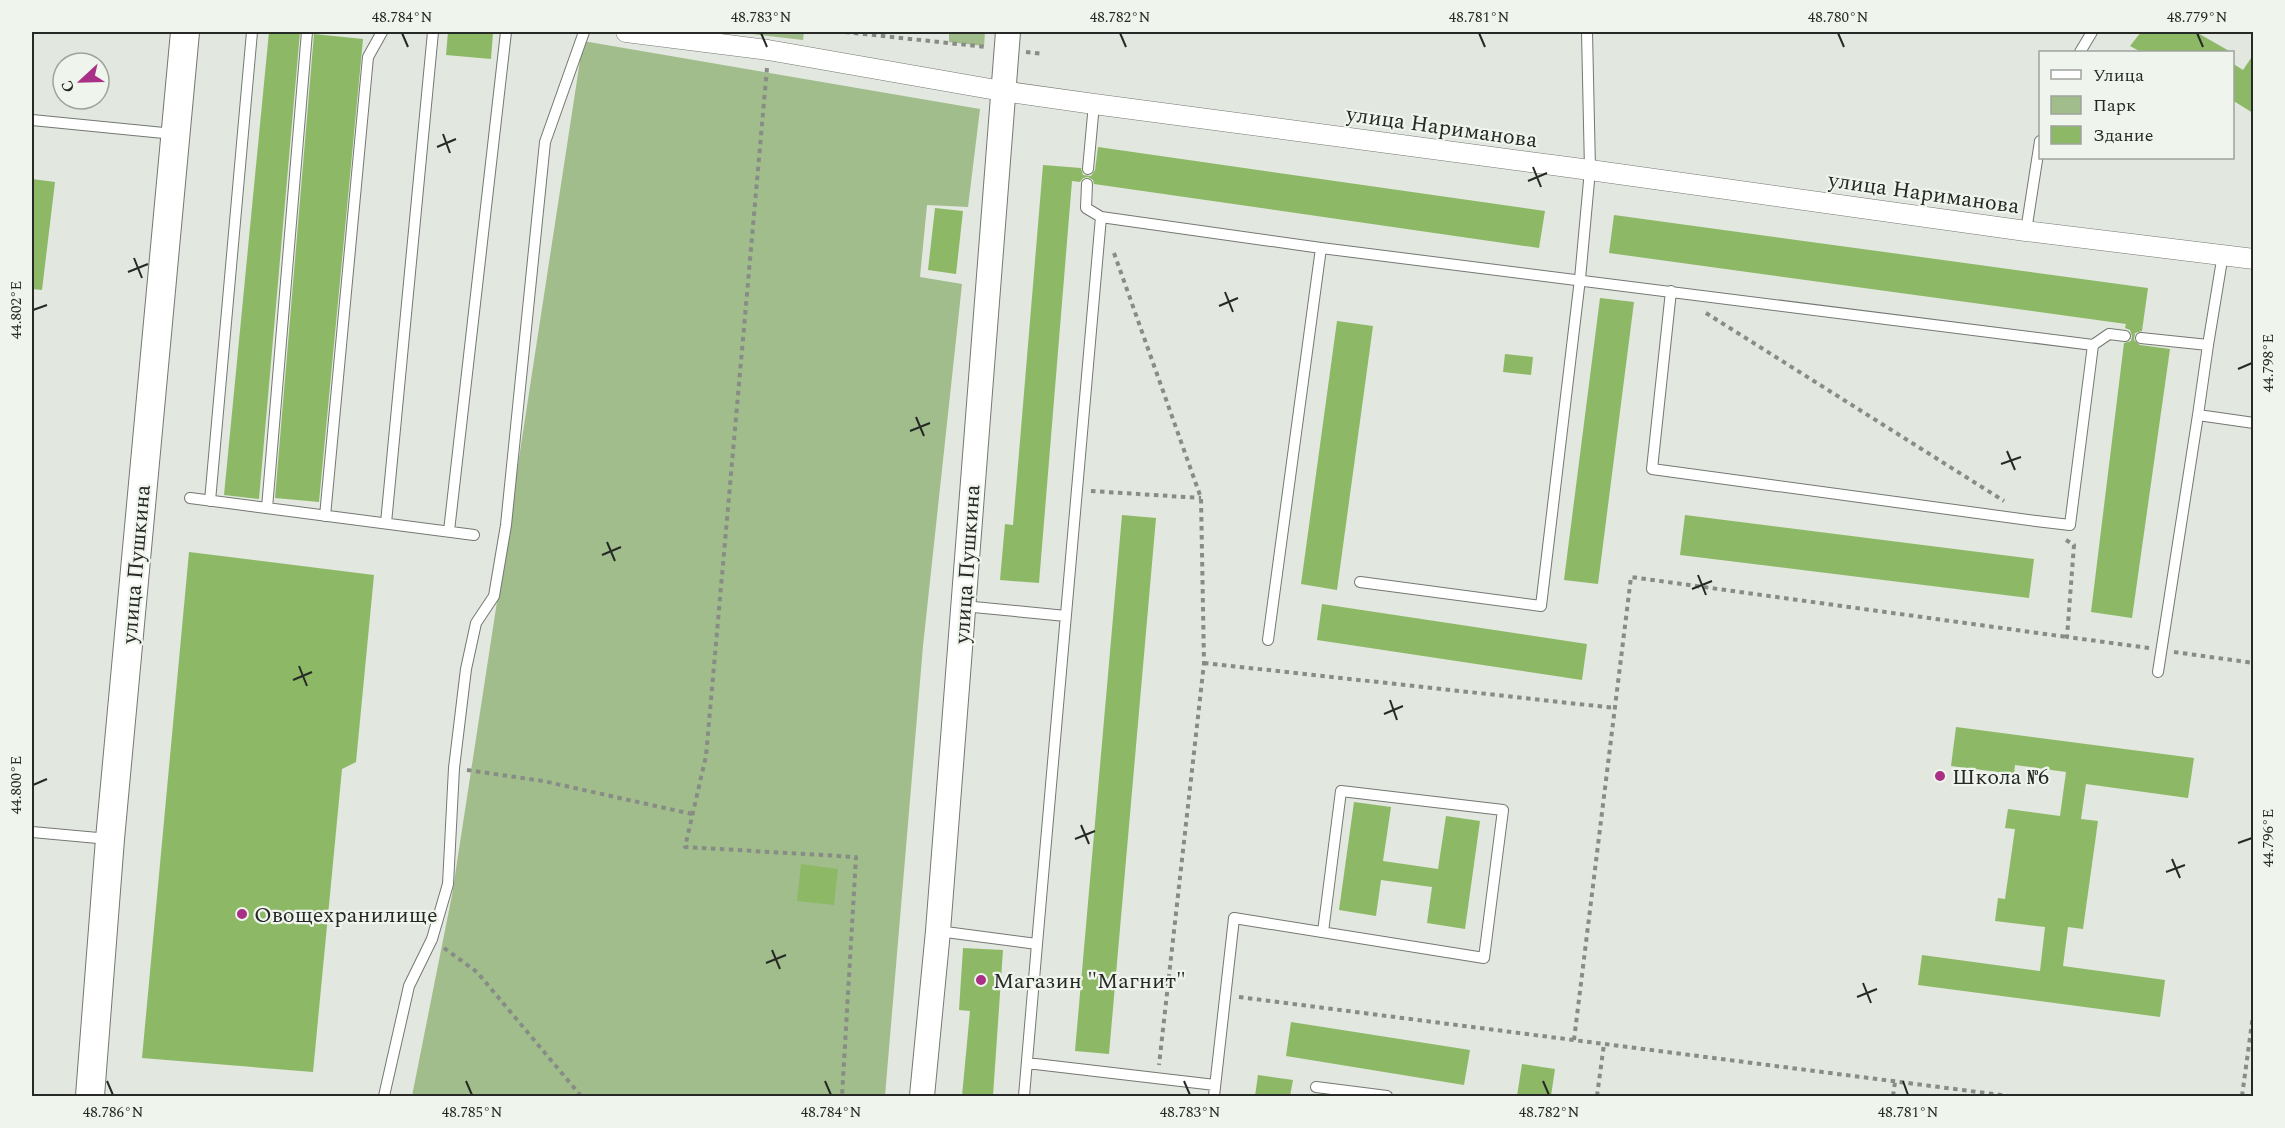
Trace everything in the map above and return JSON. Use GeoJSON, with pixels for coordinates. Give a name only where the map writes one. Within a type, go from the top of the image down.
{"type":"FeatureCollection","features":[{"type":"Feature","properties":{"kind":"main road","name":"улица Пушкина"},"geometry":{"type":"LineString","coordinates":[[90,1096],[110,839],[185,32]]}},
{"type":"Feature","properties":{"kind":"street","name":"улица Нариманова"},"geometry":{"type":"LineString","coordinates":[[626,32],[768,50],[1002,91],[1094,104],[2026,231],[2253,259]]}},
{"type":"Feature","properties":{"kind":"street","name":"улица Пушкина"},"geometry":{"type":"LineString","coordinates":[[922,1096],[938,931],[1007,40]]}},
{"type":"Feature","properties":{"kind":"lane"},"geometry":{"type":"LineString","coordinates":[[210,501],[252,32]]}},
{"type":"Feature","properties":{"kind":"lane"},"geometry":{"type":"LineString","coordinates":[[267,508],[308,32]]}},
{"type":"Feature","properties":{"kind":"lane"},"geometry":{"type":"LineString","coordinates":[[325,516],[368,57],[382,32]]}},
{"type":"Feature","properties":{"kind":"lane"},"geometry":{"type":"LineString","coordinates":[[386,524],[433,32]]}},
{"type":"Feature","properties":{"kind":"lane"},"geometry":{"type":"LineString","coordinates":[[449,531],[506,32]]}},
{"type":"Feature","properties":{"kind":"lane"},"geometry":{"type":"LineString","coordinates":[[384,1096],[409,986],[432,939],[448,884],[454,768],[466,669],[476,622],[494,596],[506,525],[545,142],[584,32]]}},
{"type":"Feature","properties":{"kind":"lane"},"geometry":{"type":"LineString","coordinates":[[1360,582],[1541,606],[1580,279],[1590,170],[1587,32]]}},
{"type":"Feature","properties":{"kind":"lane"},"geometry":{"type":"LineString","coordinates":[[2081,51],[2092,32]]}},
{"type":"Feature","properties":{"kind":"lane"},"geometry":{"type":"LineString","coordinates":[[1088,169],[1094,104]]}},
{"type":"Feature","properties":{"kind":"lane"},"geometry":{"type":"LineString","coordinates":[[32,120],[174,134]]}},
{"type":"Feature","properties":{"kind":"lane"},"geometry":{"type":"LineString","coordinates":[[2026,231],[2039,147]]}},
{"type":"Feature","properties":{"kind":"lane"},"geometry":{"type":"LineString","coordinates":[[1087,184],[1086,208],[1101,217],[1321,248],[2093,345],[2109,334],[2125,336]]}},
{"type":"Feature","properties":{"kind":"lane"},"geometry":{"type":"LineString","coordinates":[[1024,1096],[1101,217]]}},
{"type":"Feature","properties":{"kind":"lane"},"geometry":{"type":"LineString","coordinates":[[1268,640],[1321,248]]}},
{"type":"Feature","properties":{"kind":"lane"},"geometry":{"type":"LineString","coordinates":[[2158,672],[2223,254]]}},
{"type":"Feature","properties":{"kind":"lane"},"geometry":{"type":"LineString","coordinates":[[1671,291],[1652,469],[2070,525],[2093,345]]}},
{"type":"Feature","properties":{"kind":"lane"},"geometry":{"type":"LineString","coordinates":[[2141,338],[2208,345]]}},
{"type":"Feature","properties":{"kind":"lane"},"geometry":{"type":"LineString","coordinates":[[2198,415],[2253,423]]}},
{"type":"Feature","properties":{"kind":"lane"},"geometry":{"type":"LineString","coordinates":[[190,498],[474,535]]}},
{"type":"Feature","properties":{"kind":"lane"},"geometry":{"type":"LineString","coordinates":[[963,606],[1066,616]]}},
{"type":"Feature","properties":{"kind":"lane"},"geometry":{"type":"LineString","coordinates":[[1027,1063],[1215,1091],[1234,918],[1484,958],[1503,810],[1341,791],[1323,932]]}},
{"type":"Feature","properties":{"kind":"lane"},"geometry":{"type":"LineString","coordinates":[[32,832],[110,839]]}},
{"type":"Feature","properties":{"kind":"lane"},"geometry":{"type":"LineString","coordinates":[[938,931],[1037,944]]}},
{"type":"Feature","properties":{"kind":"lane"},"geometry":{"type":"LineString","coordinates":[[1316,1087],[1387,1096]]}},
{"type":"Feature","properties":{"kind":"path"},"geometry":{"type":"LineString","coordinates":[[845,32],[1007,40],[1043,54]]}},
{"type":"Feature","properties":{"kind":"path"},"geometry":{"type":"LineString","coordinates":[[768,50],[706,756],[685,847],[856,857],[842,1096]]}},
{"type":"Feature","properties":{"kind":"path"},"geometry":{"type":"LineString","coordinates":[[1113,251],[1201,498],[1204,663],[1158,1066]]}},
{"type":"Feature","properties":{"kind":"path"},"geometry":{"type":"LineString","coordinates":[[1077,490],[1201,498]]}},
{"type":"Feature","properties":{"kind":"path"},"geometry":{"type":"LineString","coordinates":[[1574,1040],[1631,577],[2067,637]]}},
{"type":"Feature","properties":{"kind":"path"},"geometry":{"type":"LineString","coordinates":[[1204,663],[1615,708]]}},
{"type":"Feature","properties":{"kind":"path"},"geometry":{"type":"LineString","coordinates":[[454,768],[543,781],[692,814]]}},
{"type":"Feature","properties":{"kind":"path"},"geometry":{"type":"LineString","coordinates":[[432,939],[477,972],[581,1096]]}},
{"type":"Feature","properties":{"kind":"path"},"geometry":{"type":"LineString","coordinates":[[1225,995],[2008,1096]]}},
{"type":"Feature","properties":{"kind":"path"},"geometry":{"type":"LineString","coordinates":[[2242,1096],[2253,1008]]}},
{"type":"Feature","properties":{"kind":"path"},"geometry":{"type":"LineString","coordinates":[[1597,1096],[1604,1044]]}},
{"type":"Feature","properties":{"kind":"path"},"geometry":{"type":"LineString","coordinates":[[1893,1096],[1895,1082]]}},
{"type":"Feature","properties":{"kind":"green space"},"geometry":{"type":"Polygon","coordinates":[[[735,32],[804,32],[803,40],[735,32]]]}},
{"type":"Feature","properties":{"kind":"green space"},"geometry":{"type":"Polygon","coordinates":[[[949,32],[985,32],[984,46],[949,42],[949,32]]]}},
{"type":"Feature","properties":{"kind":"green space"},"geometry":{"type":"Polygon","coordinates":[[[583,41],[980,109],[968,207],[927,205],[920,277],[962,284],[923,646],[885,1096],[412,1096],[452,895],[583,41]]]}},
{"type":"Feature","properties":{"kind":"building"},"geometry":{"type":"Polygon","coordinates":[[[269,32],[300,32],[259,499],[224,495],[269,32]]]}},
{"type":"Feature","properties":{"kind":"building"},"geometry":{"type":"Polygon","coordinates":[[[448,32],[493,33],[491,59],[446,55],[448,32]]]}},
{"type":"Feature","properties":{"kind":"building"},"geometry":{"type":"Polygon","coordinates":[[[2141,32],[2196,32],[2229,51],[2139,51],[2130,46],[2141,32]]]}},
{"type":"Feature","properties":{"kind":"building"},"geometry":{"type":"Polygon","coordinates":[[[314,34],[363,39],[319,502],[275,498],[314,34]]]}},
{"type":"Feature","properties":{"kind":"building"},"geometry":{"type":"Polygon","coordinates":[[[2253,55],[2253,113],[2234,101],[2234,64],[2243,70],[2253,55]]]}},
{"type":"Feature","properties":{"kind":"building"},"geometry":{"type":"Polygon","coordinates":[[[1098,147],[1545,211],[1539,248],[1094,184],[1093,180],[1088,177],[1083,178],[1080,182],[1072,181],[1039,583],[1000,580],[1005,524],[1013,525],[1043,165],[1081,168],[1083,175],[1091,176],[1095,170],[1098,147]]]}},
{"type":"Feature","properties":{"kind":"building"},"geometry":{"type":"Polygon","coordinates":[[[32,179],[55,182],[42,290],[32,289],[32,179]]]}},
{"type":"Feature","properties":{"kind":"building"},"geometry":{"type":"Polygon","coordinates":[[[935,208],[963,211],[956,274],[928,270],[935,208]]]}},
{"type":"Feature","properties":{"kind":"building"},"geometry":{"type":"Polygon","coordinates":[[[1614,215],[2148,288],[2142,331],[2135,333],[2134,340],[2140,345],[2170,349],[2132,618],[2091,612],[2124,343],[2131,341],[2132,336],[2130,330],[2125,328],[2126,324],[1609,253],[1614,215]]]}},
{"type":"Feature","properties":{"kind":"building"},"geometry":{"type":"Polygon","coordinates":[[[1600,298],[1634,302],[1598,584],[1564,580],[1600,298]]]}},
{"type":"Feature","properties":{"kind":"building"},"geometry":{"type":"Polygon","coordinates":[[[1337,321],[1373,326],[1337,590],[1301,584],[1337,321]]]}},
{"type":"Feature","properties":{"kind":"building"},"geometry":{"type":"Polygon","coordinates":[[[1505,354],[1533,357],[1531,375],[1503,372],[1505,354]]]}},
{"type":"Feature","properties":{"kind":"building"},"geometry":{"type":"Polygon","coordinates":[[[1122,515],[1156,518],[1109,1054],[1075,1051],[1122,515]]]}},
{"type":"Feature","properties":{"kind":"building"},"geometry":{"type":"Polygon","coordinates":[[[1685,515],[2034,559],[2029,598],[1680,555],[1685,515]]]}},
{"type":"Feature","properties":{"kind":"building","name":"Овощехранилище"},"geometry":{"type":"Polygon","coordinates":[[[189,552],[374,575],[356,762],[342,769],[313,1072],[142,1058],[189,552]]]}},
{"type":"Feature","properties":{"kind":"building"},"geometry":{"type":"Polygon","coordinates":[[[1322,604],[1587,644],[1582,680],[1317,640],[1322,604]]]}},
{"type":"Feature","properties":{"kind":"building"},"geometry":{"type":"Polygon","coordinates":[[[1956,727],[2194,758],[2188,798],[2086,784],[2081,819],[2098,821],[2083,929],[2068,927],[2063,966],[2165,980],[2160,1017],[1918,985],[1922,955],[2040,971],[2045,927],[1995,921],[1998,898],[2005,899],[2015,829],[2005,828],[2008,809],[2060,816],[2066,772],[2015,765],[2014,774],[1951,766],[1956,727]]]}},
{"type":"Feature","properties":{"kind":"building"},"geometry":{"type":"Polygon","coordinates":[[[1354,802],[1391,807],[1383,861],[1438,869],[1446,816],[1480,821],[1465,929],[1427,923],[1432,887],[1381,880],[1376,916],[1339,910],[1354,802]]]}},
{"type":"Feature","properties":{"kind":"building"},"geometry":{"type":"Polygon","coordinates":[[[801,864],[838,869],[834,905],[797,901],[801,864]]]}},
{"type":"Feature","properties":{"kind":"building"},"geometry":{"type":"Polygon","coordinates":[[[963,948],[1003,950],[993,1096],[962,1096],[970,1011],[959,1010],[963,948]]]}},
{"type":"Feature","properties":{"kind":"building"},"geometry":{"type":"Polygon","coordinates":[[[1291,1022],[1470,1050],[1464,1085],[1286,1056],[1291,1022]]]}},
{"type":"Feature","properties":{"kind":"building"},"geometry":{"type":"Polygon","coordinates":[[[1522,1064],[1555,1069],[1551,1096],[1517,1096],[1522,1064]]]}},
{"type":"Feature","properties":{"kind":"building"},"geometry":{"type":"Polygon","coordinates":[[[1258,1075],[1293,1080],[1290,1096],[1255,1096],[1258,1075]]]}},
{"type":"Feature","properties":{"kind":"place","name":"Школа №6"},"geometry":{"type":"Point","coordinates":[1940,776]}},
{"type":"Feature","properties":{"kind":"place","name":"Овощехранилище"},"geometry":{"type":"Point","coordinates":[242,914]}},
{"type":"Feature","properties":{"kind":"place","name":"Магазин \"Магнит\""},"geometry":{"type":"Point","coordinates":[981,980]}}]}
